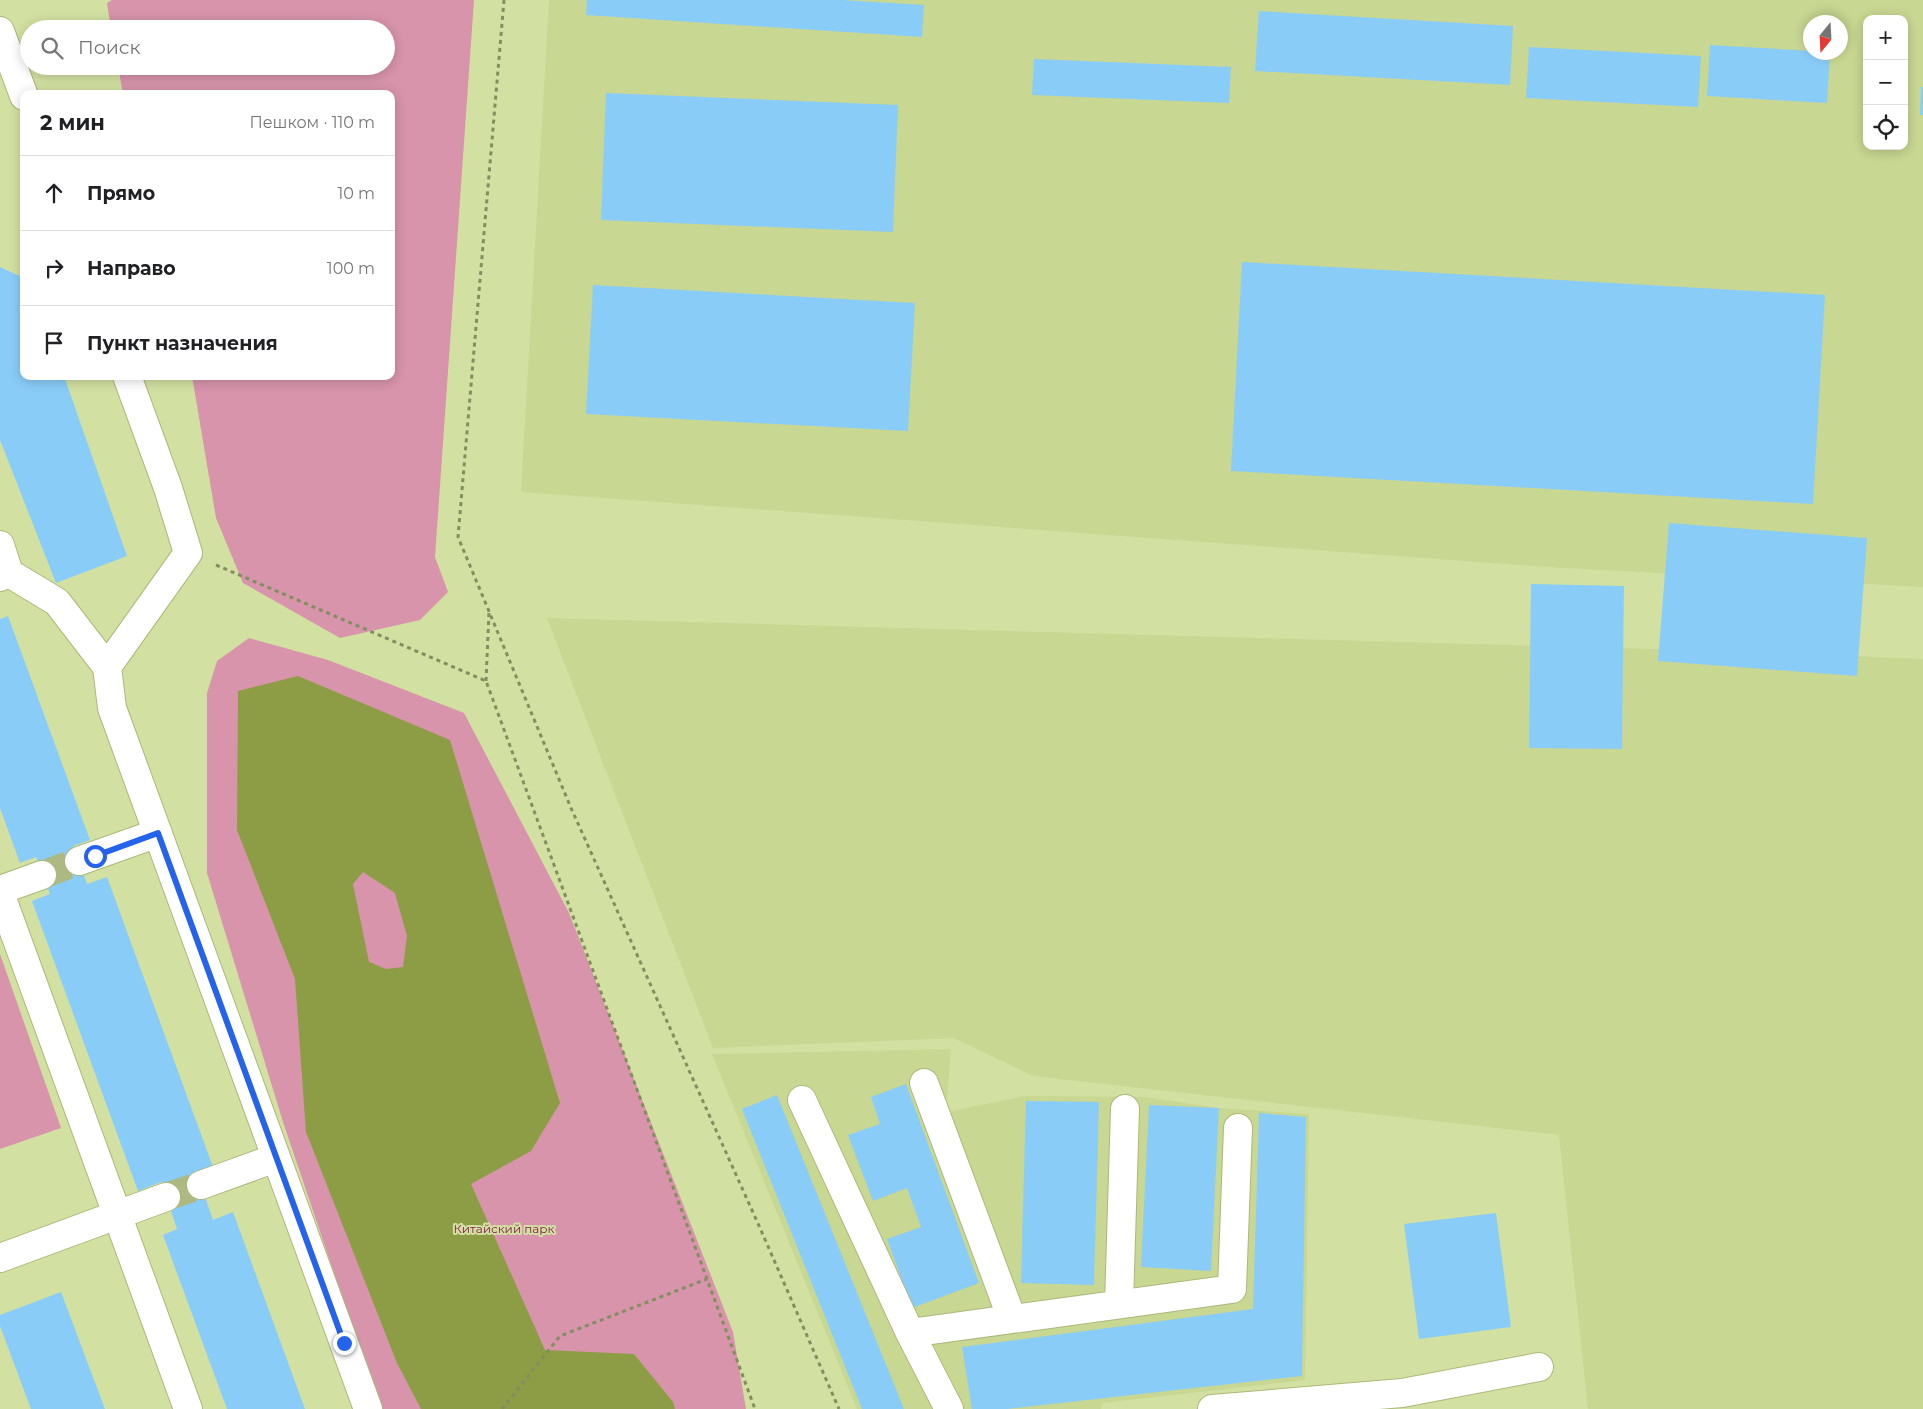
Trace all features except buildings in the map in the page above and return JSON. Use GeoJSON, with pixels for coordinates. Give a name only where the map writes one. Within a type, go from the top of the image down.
{"type":"FeatureCollection","features":[{"type":"Feature","properties":{"kind":"street"},"geometry":{"type":"LineString","coordinates":[[0,31],[22,90]]}},
{"type":"Feature","properties":{"kind":"street"},"geometry":{"type":"LineString","coordinates":[[107,667],[188,554],[168,488],[128,380]]}},
{"type":"Feature","properties":{"kind":"street"},"geometry":{"type":"LineString","coordinates":[[0,545],[5,575],[57,602],[107,667],[112,708],[368,1409]]}},
{"type":"Feature","properties":{"kind":"street"},"geometry":{"type":"LineString","coordinates":[[79,861],[158,833]]}},
{"type":"Feature","properties":{"kind":"street"},"geometry":{"type":"LineString","coordinates":[[42,874],[0,891],[188,1409]]}},
{"type":"Feature","properties":{"kind":"street"},"geometry":{"type":"LineString","coordinates":[[924,1082],[1012,1319]]}},
{"type":"Feature","properties":{"kind":"street"},"geometry":{"type":"LineString","coordinates":[[802,1100],[910,1333],[949,1409]]}},
{"type":"Feature","properties":{"kind":"street"},"geometry":{"type":"LineString","coordinates":[[1119,1304],[1125,1110]]}},
{"type":"Feature","properties":{"kind":"street"},"geometry":{"type":"LineString","coordinates":[[910,1333],[1232,1289],[1238,1128]]}},
{"type":"Feature","properties":{"kind":"street"},"geometry":{"type":"LineString","coordinates":[[201,1185],[276,1158]]}},
{"type":"Feature","properties":{"kind":"street"},"geometry":{"type":"LineString","coordinates":[[0,1258],[166,1197]]}},
{"type":"Feature","properties":{"kind":"street"},"geometry":{"type":"LineString","coordinates":[[1212,1409],[1402,1393],[1539,1367]]}},
{"type":"Feature","properties":{"kind":"path"},"geometry":{"type":"LineString","coordinates":[[504,0],[458,537],[571,808],[760,1228],[839,1409]]}},
{"type":"Feature","properties":{"kind":"path"},"geometry":{"type":"LineString","coordinates":[[188,554],[486,681]]}},
{"type":"Feature","properties":{"kind":"path"},"geometry":{"type":"LineString","coordinates":[[489,610],[486,681],[755,1409]]}},
{"type":"Feature","properties":{"kind":"path"},"geometry":{"type":"LineString","coordinates":[[502,1409],[560,1336],[707,1280]]}},
{"type":"Feature","properties":{"kind":"shaded area"},"geometry":{"type":"Polygon","coordinates":[[[549,0],[1923,0],[1923,587],[1547,567],[521,492],[549,0]]]}},
{"type":"Feature","properties":{"kind":"shaded area"},"geometry":{"type":"Polygon","coordinates":[[[547,618],[1758,652],[1923,659],[1923,1409],[1588,1409],[1559,1135],[1033,1076],[954,1038],[713,1048],[547,618]]]}},
{"type":"Feature","properties":{"kind":"shaded area"},"geometry":{"type":"Polygon","coordinates":[[[298,676],[450,740],[560,1103],[531,1151],[471,1184],[545,1350],[634,1354],[673,1402],[675,1409],[421,1409],[397,1363],[306,1132],[295,979],[237,830],[238,691],[298,676]],[[363,872],[353,884],[369,962],[386,969],[403,967],[407,936],[395,893],[363,872]]]}},
{"type":"Feature","properties":{"kind":"shaded area"},"geometry":{"type":"Polygon","coordinates":[[[951,1049],[946,1112],[1025,1096],[1145,1097],[1218,1108],[1309,1114],[1305,1380],[1102,1403],[1101,1409],[857,1409],[712,1054],[951,1049]]]}},
{"type":"Feature","properties":{"kind":"green space"},"geometry":{"type":"Polygon","coordinates":[[[112,0],[474,0],[435,557],[448,592],[420,620],[340,638],[243,583],[216,518],[193,380],[395,380],[395,90],[122,90],[120,75],[395,75],[395,20],[110,20],[107,3],[112,0]]]}},
{"type":"Feature","properties":{"kind":"green space","name":"Китайский парк"},"geometry":{"type":"Polygon","coordinates":[[[249,638],[328,660],[464,713],[569,913],[733,1332],[746,1409],[380,1409],[283,1122],[207,873],[207,693],[217,661],[249,638]]]}},
{"type":"Feature","properties":{"kind":"green space"},"geometry":{"type":"Polygon","coordinates":[[[0,954],[61,1128],[0,1149],[0,954]]]}},
{"type":"Feature","properties":{"kind":"tunnel"},"geometry":{"type":"LineString","coordinates":[[42,875],[79,861]]}},
{"type":"Feature","properties":{"kind":"tunnel"},"geometry":{"type":"LineString","coordinates":[[166,1197],[201,1185]]}},
{"type":"Feature","properties":{"kind":"route"},"geometry":{"type":"LineString","coordinates":[[95,856],[158,833],[344,1343]]}}]}
